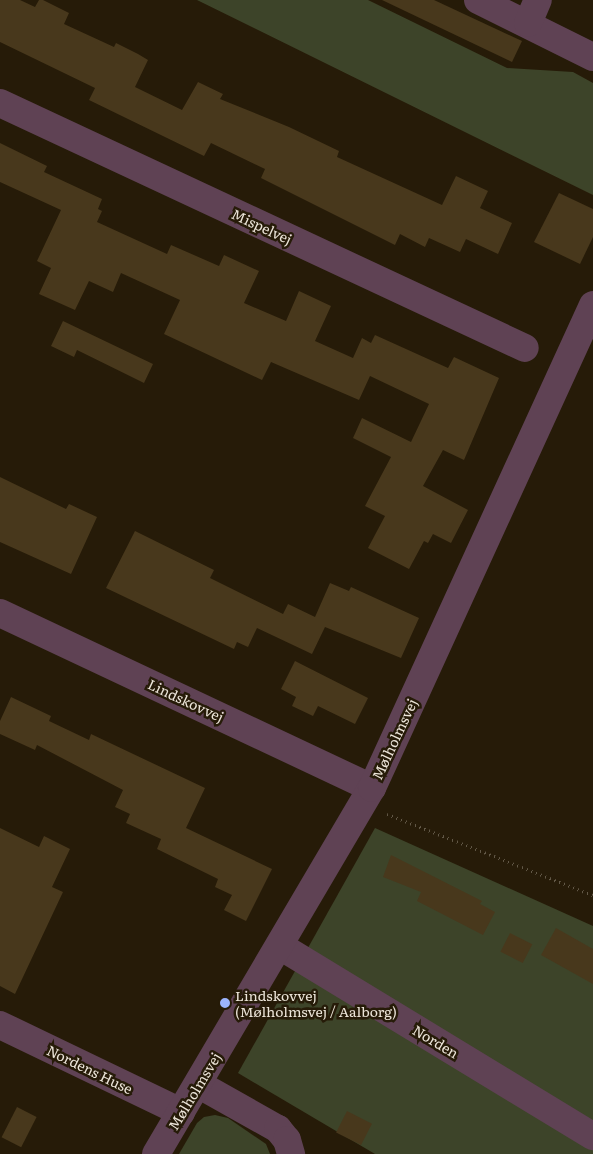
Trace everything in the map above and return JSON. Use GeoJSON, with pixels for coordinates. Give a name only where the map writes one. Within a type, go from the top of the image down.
{"type":"FeatureCollection","features":[{"type":"Feature","properties":{"kind":"street"},"geometry":{"type":"LineString","coordinates":[[478,0],[533,12],[593,57]]}},
{"type":"Feature","properties":{"kind":"street","name":"Mispelvej"},"geometry":{"type":"LineString","coordinates":[[0,103],[525,348]]}},
{"type":"Feature","properties":{"kind":"street","name":"Mølholmsvej"},"geometry":{"type":"LineString","coordinates":[[156,1154],[367,796],[593,305]]}},
{"type":"Feature","properties":{"kind":"street","name":"Lindskovvej"},"geometry":{"type":"LineString","coordinates":[[0,613],[367,796]]}},
{"type":"Feature","properties":{"kind":"street","name":"Norden"},"geometry":{"type":"LineString","coordinates":[[280,946],[593,1136]]}},
{"type":"Feature","properties":{"kind":"street","name":"Nordens Huse"},"geometry":{"type":"LineString","coordinates":[[0,1025],[181,1112]]}},
{"type":"Feature","properties":{"kind":"street"},"geometry":{"type":"LineString","coordinates":[[198,1084],[278,1129],[287,1140],[291,1154]]}},
{"type":"Feature","properties":{"kind":"path"},"geometry":{"type":"LineString","coordinates":[[367,796],[593,895]]}},
{"type":"Feature","properties":{"kind":"green space"},"geometry":{"type":"Polygon","coordinates":[[[197,0],[368,0],[507,68],[573,72],[593,83],[593,195],[197,0]]]}},
{"type":"Feature","properties":{"kind":"green space"},"geometry":{"type":"Polygon","coordinates":[[[375,828],[593,926],[593,1154],[375,1154],[238,1073],[375,828]]]}},
{"type":"Feature","properties":{"kind":"green space"},"geometry":{"type":"Polygon","coordinates":[[[215,1115],[228,1118],[266,1144],[270,1154],[179,1154],[197,1123],[204,1117],[215,1115]]]}},
{"type":"Feature","properties":{"kind":"building"},"geometry":{"type":"Polygon","coordinates":[[[0,0],[20,0],[35,7],[39,0],[43,0],[69,13],[64,24],[114,47],[116,43],[148,60],[135,87],[182,110],[198,82],[223,94],[220,99],[289,127],[339,151],[337,157],[442,205],[456,176],[488,191],[480,208],[512,223],[498,254],[466,239],[460,252],[429,238],[425,247],[400,234],[395,245],[261,178],[265,169],[211,143],[204,156],[89,100],[95,88],[0,42],[0,0]]]}},
{"type":"Feature","properties":{"kind":"building"},"geometry":{"type":"Polygon","coordinates":[[[382,0],[434,0],[522,41],[512,62],[382,0]]]}},
{"type":"Feature","properties":{"kind":"building"},"geometry":{"type":"Polygon","coordinates":[[[0,143],[47,166],[44,172],[102,199],[98,209],[102,211],[97,222],[167,254],[171,245],[219,266],[224,255],[259,271],[244,303],[286,321],[299,291],[331,306],[315,341],[353,358],[362,338],[371,343],[375,335],[448,368],[454,357],[499,378],[464,460],[443,450],[423,486],[468,510],[451,543],[433,534],[428,543],[424,541],[409,569],[368,548],[385,516],[365,506],[391,457],[353,438],[362,418],[411,442],[429,404],[370,376],[359,400],[271,362],[262,380],[164,334],[180,300],[121,273],[113,292],[89,281],[75,310],[39,294],[51,268],[37,261],[61,210],[0,182],[0,143]]]}},
{"type":"Feature","properties":{"kind":"building"},"geometry":{"type":"Polygon","coordinates":[[[559,193],[593,209],[593,237],[580,264],[534,242],[559,193]]]}},
{"type":"Feature","properties":{"kind":"building"},"geometry":{"type":"Polygon","coordinates":[[[63,321],[153,364],[144,383],[77,350],[74,357],[51,346],[63,321]]]}},
{"type":"Feature","properties":{"kind":"building"},"geometry":{"type":"Polygon","coordinates":[[[0,477],[66,509],[69,504],[97,517],[71,574],[0,542],[0,477]]]}},
{"type":"Feature","properties":{"kind":"building"},"geometry":{"type":"Polygon","coordinates":[[[135,531],[214,570],[210,578],[283,614],[288,604],[315,617],[330,583],[349,591],[351,587],[419,618],[401,658],[325,627],[312,654],[257,628],[248,647],[237,642],[234,649],[106,588],[135,531]]]}},
{"type":"Feature","properties":{"kind":"building"},"geometry":{"type":"Polygon","coordinates":[[[295,661],[368,698],[355,724],[318,706],[313,716],[292,706],[296,697],[281,689],[295,661]]]}},
{"type":"Feature","properties":{"kind":"building"},"geometry":{"type":"Polygon","coordinates":[[[11,697],[51,716],[49,721],[89,740],[91,734],[205,788],[186,828],[272,869],[246,921],[224,910],[232,895],[215,887],[218,879],[157,849],[161,839],[126,823],[130,814],[115,807],[123,790],[37,745],[35,750],[0,734],[0,721],[11,697]]]}},
{"type":"Feature","properties":{"kind":"building"},"geometry":{"type":"Polygon","coordinates":[[[0,828],[39,847],[44,836],[70,849],[52,887],[63,892],[15,994],[0,986],[0,828]]]}},
{"type":"Feature","properties":{"kind":"building"},"geometry":{"type":"Polygon","coordinates":[[[391,855],[482,901],[480,904],[495,912],[483,935],[417,901],[421,892],[383,877],[391,855]]]}},
{"type":"Feature","properties":{"kind":"building"},"geometry":{"type":"Polygon","coordinates":[[[556,928],[593,949],[593,984],[541,955],[556,928]]]}},
{"type":"Feature","properties":{"kind":"building"},"geometry":{"type":"Polygon","coordinates":[[[510,933],[532,944],[523,963],[500,952],[510,933]]]}},
{"type":"Feature","properties":{"kind":"building"},"geometry":{"type":"Polygon","coordinates":[[[17,1107],[37,1117],[21,1147],[2,1137],[17,1107]]]}},
{"type":"Feature","properties":{"kind":"building"},"geometry":{"type":"Polygon","coordinates":[[[347,1111],[372,1124],[361,1145],[336,1132],[347,1111]]]}},
{"type":"Feature","properties":{"kind":"place","name":"Lindskovvej (Mølholmsvej / Aalborg)"},"geometry":{"type":"Point","coordinates":[225,1003]}}]}
